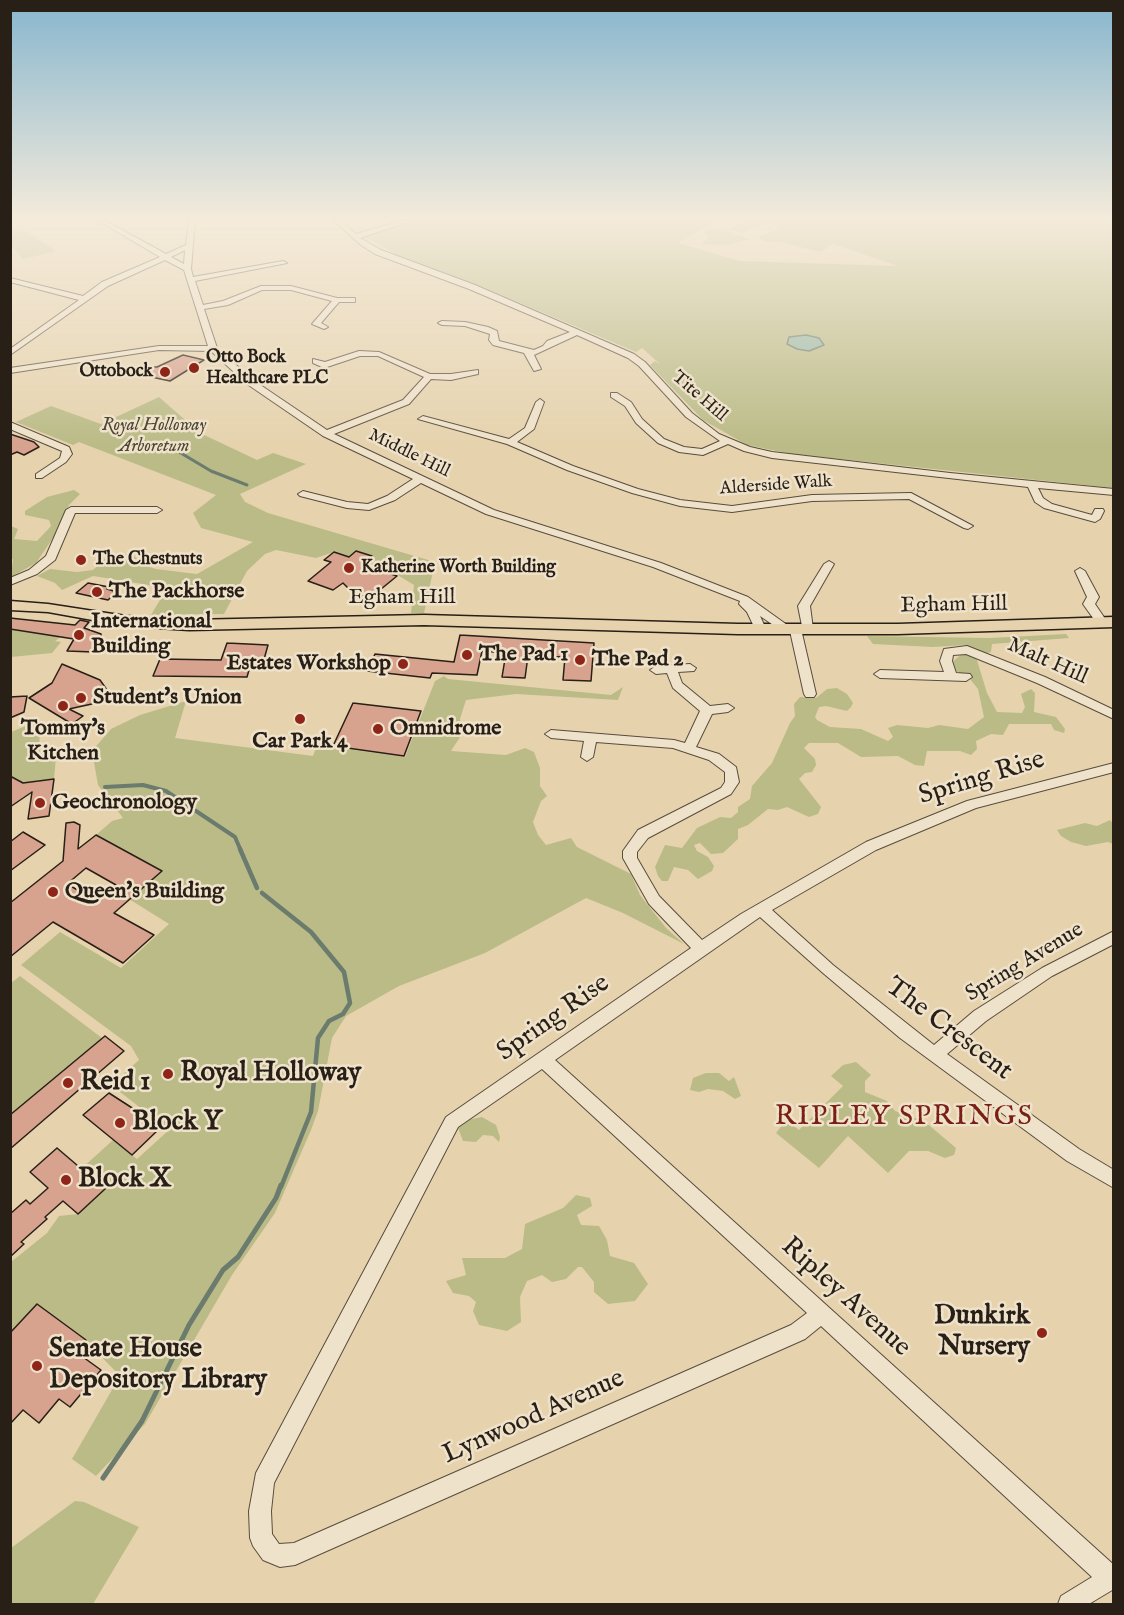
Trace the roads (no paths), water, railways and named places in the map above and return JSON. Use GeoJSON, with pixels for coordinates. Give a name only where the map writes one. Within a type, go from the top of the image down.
{"type":"FeatureCollection","features":[{"type":"Feature","properties":{"kind":"main road","name":"Egham Hill"},"geometry":{"type":"LineString","coordinates":[[10,605],[151,624],[424,620],[796,629],[965,628],[1108,622]]}},
{"type":"Feature","properties":{"kind":"street"},"geometry":{"type":"LineString","coordinates":[[70,295],[84,299]]}},
{"type":"Feature","properties":{"kind":"street"},"geometry":{"type":"LineString","coordinates":[[10,353],[89,295]]}},
{"type":"Feature","properties":{"kind":"street","name":"Middle Hill"},"geometry":{"type":"LineString","coordinates":[[195,295],[213,349],[250,382],[326,434],[507,519],[657,565],[753,604],[796,629]]}},
{"type":"Feature","properties":{"kind":"street"},"geometry":{"type":"LineString","coordinates":[[199,308],[225,303],[241,295]]}},
{"type":"Feature","properties":{"kind":"street"},"geometry":{"type":"LineString","coordinates":[[319,295],[337,300],[352,300]]}},
{"type":"Feature","properties":{"kind":"street","name":"Tite Hill"},"geometry":{"type":"LineString","coordinates":[[491,295],[631,357],[642,364],[689,415],[727,441],[771,455],[1113,492]]}},
{"type":"Feature","properties":{"kind":"street"},"geometry":{"type":"LineString","coordinates":[[316,325],[337,300]]}},
{"type":"Feature","properties":{"kind":"street"},"geometry":{"type":"LineString","coordinates":[[442,323],[465,324],[485,329],[494,333],[493,340],[496,343],[528,352],[544,350],[550,342],[576,333]]}},
{"type":"Feature","properties":{"kind":"street"},"geometry":{"type":"LineString","coordinates":[[10,371],[159,348],[213,349]]}},
{"type":"Feature","properties":{"kind":"street"},"geometry":{"type":"LineString","coordinates":[[528,352],[537,369]]}},
{"type":"Feature","properties":{"kind":"street"},"geometry":{"type":"LineString","coordinates":[[316,361],[324,365],[359,353],[379,354],[429,376],[451,377],[475,372]]}},
{"type":"Feature","properties":{"kind":"street"},"geometry":{"type":"LineString","coordinates":[[326,434],[406,402],[429,376]]}},
{"type":"Feature","properties":{"kind":"street"},"geometry":{"type":"LineString","coordinates":[[614,395],[628,404],[639,422],[661,441],[682,450],[703,452],[727,441]]}},
{"type":"Feature","properties":{"kind":"street"},"geometry":{"type":"LineString","coordinates":[[510,442],[529,429],[540,402]]}},
{"type":"Feature","properties":{"kind":"street","name":"Alderside Walk"},"geometry":{"type":"LineString","coordinates":[[423,420],[510,442],[602,480],[680,503],[732,509],[812,498],[911,496]]}},
{"type":"Feature","properties":{"kind":"street"},"geometry":{"type":"LineString","coordinates":[[10,425],[66,449],[67,456],[39,476]]}},
{"type":"Feature","properties":{"kind":"street"},"geometry":{"type":"LineString","coordinates":[[913,471],[911,496],[968,526]]}},
{"type":"Feature","properties":{"kind":"street"},"geometry":{"type":"LineString","coordinates":[[303,494],[347,505],[369,507],[391,498],[420,479]]}},
{"type":"Feature","properties":{"kind":"street"},"geometry":{"type":"LineString","coordinates":[[1032,485],[1039,500],[1048,506],[1099,517]]}},
{"type":"Feature","properties":{"kind":"street"},"geometry":{"type":"LineString","coordinates":[[10,582],[33,572],[51,558],[71,510],[158,510]]}},
{"type":"Feature","properties":{"kind":"street"},"geometry":{"type":"LineString","coordinates":[[810,694],[796,629],[804,624],[804,606],[829,564]]}},
{"type":"Feature","properties":{"kind":"street"},"geometry":{"type":"LineString","coordinates":[[1080,571],[1094,597],[1089,604],[1108,622]]}},
{"type":"Feature","properties":{"kind":"street","name":"Middle Hill"},"geometry":{"type":"LineString","coordinates":[[736,597],[752,610],[760,629]]}},
{"type":"Feature","properties":{"kind":"street","name":"Malt Hill"},"geometry":{"type":"LineString","coordinates":[[951,676],[945,656],[948,652],[963,649],[1041,680],[1113,716]]}},
{"type":"Feature","properties":{"kind":"street"},"geometry":{"type":"LineString","coordinates":[[656,670],[690,668]]}},
{"type":"Feature","properties":{"kind":"street"},"geometry":{"type":"LineString","coordinates":[[671,669],[677,686],[707,710],[728,708]]}},
{"type":"Feature","properties":{"kind":"street"},"geometry":{"type":"LineString","coordinates":[[880,674],[966,677]]}},
{"type":"Feature","properties":{"kind":"street"},"geometry":{"type":"LineString","coordinates":[[689,748],[707,710]]}},
{"type":"Feature","properties":{"kind":"street"},"geometry":{"type":"LineString","coordinates":[[551,734],[660,742],[689,748],[727,765],[733,776],[730,786],[721,794],[642,834],[632,846],[630,858],[654,900],[701,949]]}},
{"type":"Feature","properties":{"kind":"street"},"geometry":{"type":"LineString","coordinates":[[587,757],[591,737]]}},
{"type":"Feature","properties":{"kind":"street","name":"Spring Rise"},"geometry":{"type":"LineString","coordinates":[[266,1546],[261,1538],[260,1511],[264,1481],[447,1130],[458,1118],[761,909],[872,846],[943,815],[1016,792],[1113,767]]}},
{"type":"Feature","properties":{"kind":"street","name":"The Crescent"},"geometry":{"type":"LineString","coordinates":[[761,909],[828,969],[934,1054],[1096,1171],[1113,1179]]}},
{"type":"Feature","properties":{"kind":"street","name":"Spring Avenue"},"geometry":{"type":"LineString","coordinates":[[934,1054],[980,1016],[1039,977],[1113,937]]}},
{"type":"Feature","properties":{"kind":"street","name":"Ripley Avenue"},"geometry":{"type":"LineString","coordinates":[[543,1059],[1112,1577]]}},
{"type":"Feature","properties":{"kind":"street","name":"Lynwood Avenue"},"geometry":{"type":"LineString","coordinates":[[266,1546],[271,1552],[286,1557],[312,1547],[798,1332],[810,1324],[820,1312]]}},
{"type":"Feature","properties":{"kind":"street"},"geometry":{"type":"LineString","coordinates":[[1069,1605],[1112,1577]]}},
{"type":"Feature","properties":{"kind":"waterway"},"geometry":{"type":"LineString","coordinates":[[164,443],[211,471],[247,485]]}},
{"type":"Feature","properties":{"kind":"waterway"},"geometry":{"type":"LineString","coordinates":[[105,787],[143,785],[166,791],[235,837],[241,851]]}},
{"type":"Feature","properties":{"kind":"waterway"},"geometry":{"type":"LineString","coordinates":[[240,849],[257,888]]}},
{"type":"Feature","properties":{"kind":"waterway"},"geometry":{"type":"LineString","coordinates":[[262,893],[311,932],[344,972],[350,1003],[343,1014],[329,1021],[318,1038],[311,1112],[281,1187]]}},
{"type":"Feature","properties":{"kind":"waterway"},"geometry":{"type":"LineString","coordinates":[[103,1478],[142,1421],[189,1325],[223,1270],[238,1257],[276,1198],[281,1185]]}},
{"type":"Feature","properties":{"kind":"place","name":"Otto Bock Healthcare PLC"},"geometry":{"type":"Point","coordinates":[194,368]}},
{"type":"Feature","properties":{"kind":"place","name":"Ottobock"},"geometry":{"type":"Point","coordinates":[165,372]}},
{"type":"Feature","properties":{"kind":"place","name":"The Chestnuts"},"geometry":{"type":"Point","coordinates":[81,560]}},
{"type":"Feature","properties":{"kind":"place","name":"Katherine Worth Building"},"geometry":{"type":"Point","coordinates":[349,568]}},
{"type":"Feature","properties":{"kind":"place","name":"The Packhorse"},"geometry":{"type":"Point","coordinates":[97,592]}},
{"type":"Feature","properties":{"kind":"place","name":"International Building"},"geometry":{"type":"Point","coordinates":[79,635]}},
{"type":"Feature","properties":{"kind":"place","name":"The Pad 1"},"geometry":{"type":"Point","coordinates":[467,655]}},
{"type":"Feature","properties":{"kind":"place","name":"The Pad 2"},"geometry":{"type":"Point","coordinates":[580,660]}},
{"type":"Feature","properties":{"kind":"place","name":"Estates Workshop"},"geometry":{"type":"Point","coordinates":[403,664]}},
{"type":"Feature","properties":{"kind":"place","name":"Student's Union"},"geometry":{"type":"Point","coordinates":[81,698]}},
{"type":"Feature","properties":{"kind":"place","name":"Tommy's Kitchen"},"geometry":{"type":"Point","coordinates":[63,706]}},
{"type":"Feature","properties":{"kind":"place","name":"Car Park 4"},"geometry":{"type":"Point","coordinates":[300,719]}},
{"type":"Feature","properties":{"kind":"place","name":"Omnidrome"},"geometry":{"type":"Point","coordinates":[378,729]}},
{"type":"Feature","properties":{"kind":"place","name":"Geochronology"},"geometry":{"type":"Point","coordinates":[40,803]}},
{"type":"Feature","properties":{"kind":"place","name":"Queen's Building"},"geometry":{"type":"Point","coordinates":[53,892]}},
{"type":"Feature","properties":{"kind":"place","name":"Royal Holloway"},"geometry":{"type":"Point","coordinates":[168,1074]}},
{"type":"Feature","properties":{"kind":"place","name":"Reid 1"},"geometry":{"type":"Point","coordinates":[68,1083]}},
{"type":"Feature","properties":{"kind":"place","name":"Block Y"},"geometry":{"type":"Point","coordinates":[120,1123]}},
{"type":"Feature","properties":{"kind":"place","name":"Block X"},"geometry":{"type":"Point","coordinates":[66,1180]}},
{"type":"Feature","properties":{"kind":"place","name":"Dunkirk Nursery"},"geometry":{"type":"Point","coordinates":[1042,1333]}},
{"type":"Feature","properties":{"kind":"place","name":"Senate House Depository Library"},"geometry":{"type":"Point","coordinates":[37,1366]}},
{"type":"Feature","properties":{"kind":"district","name":"RIPLEY SPRINGS"},"geometry":{"type":"Point","coordinates":[904,1118]}},
{"type":"Feature","properties":{"kind":"park label","name":"Royal Holloway Arboretum"},"geometry":{"type":"Point","coordinates":[154,436]}}]}
